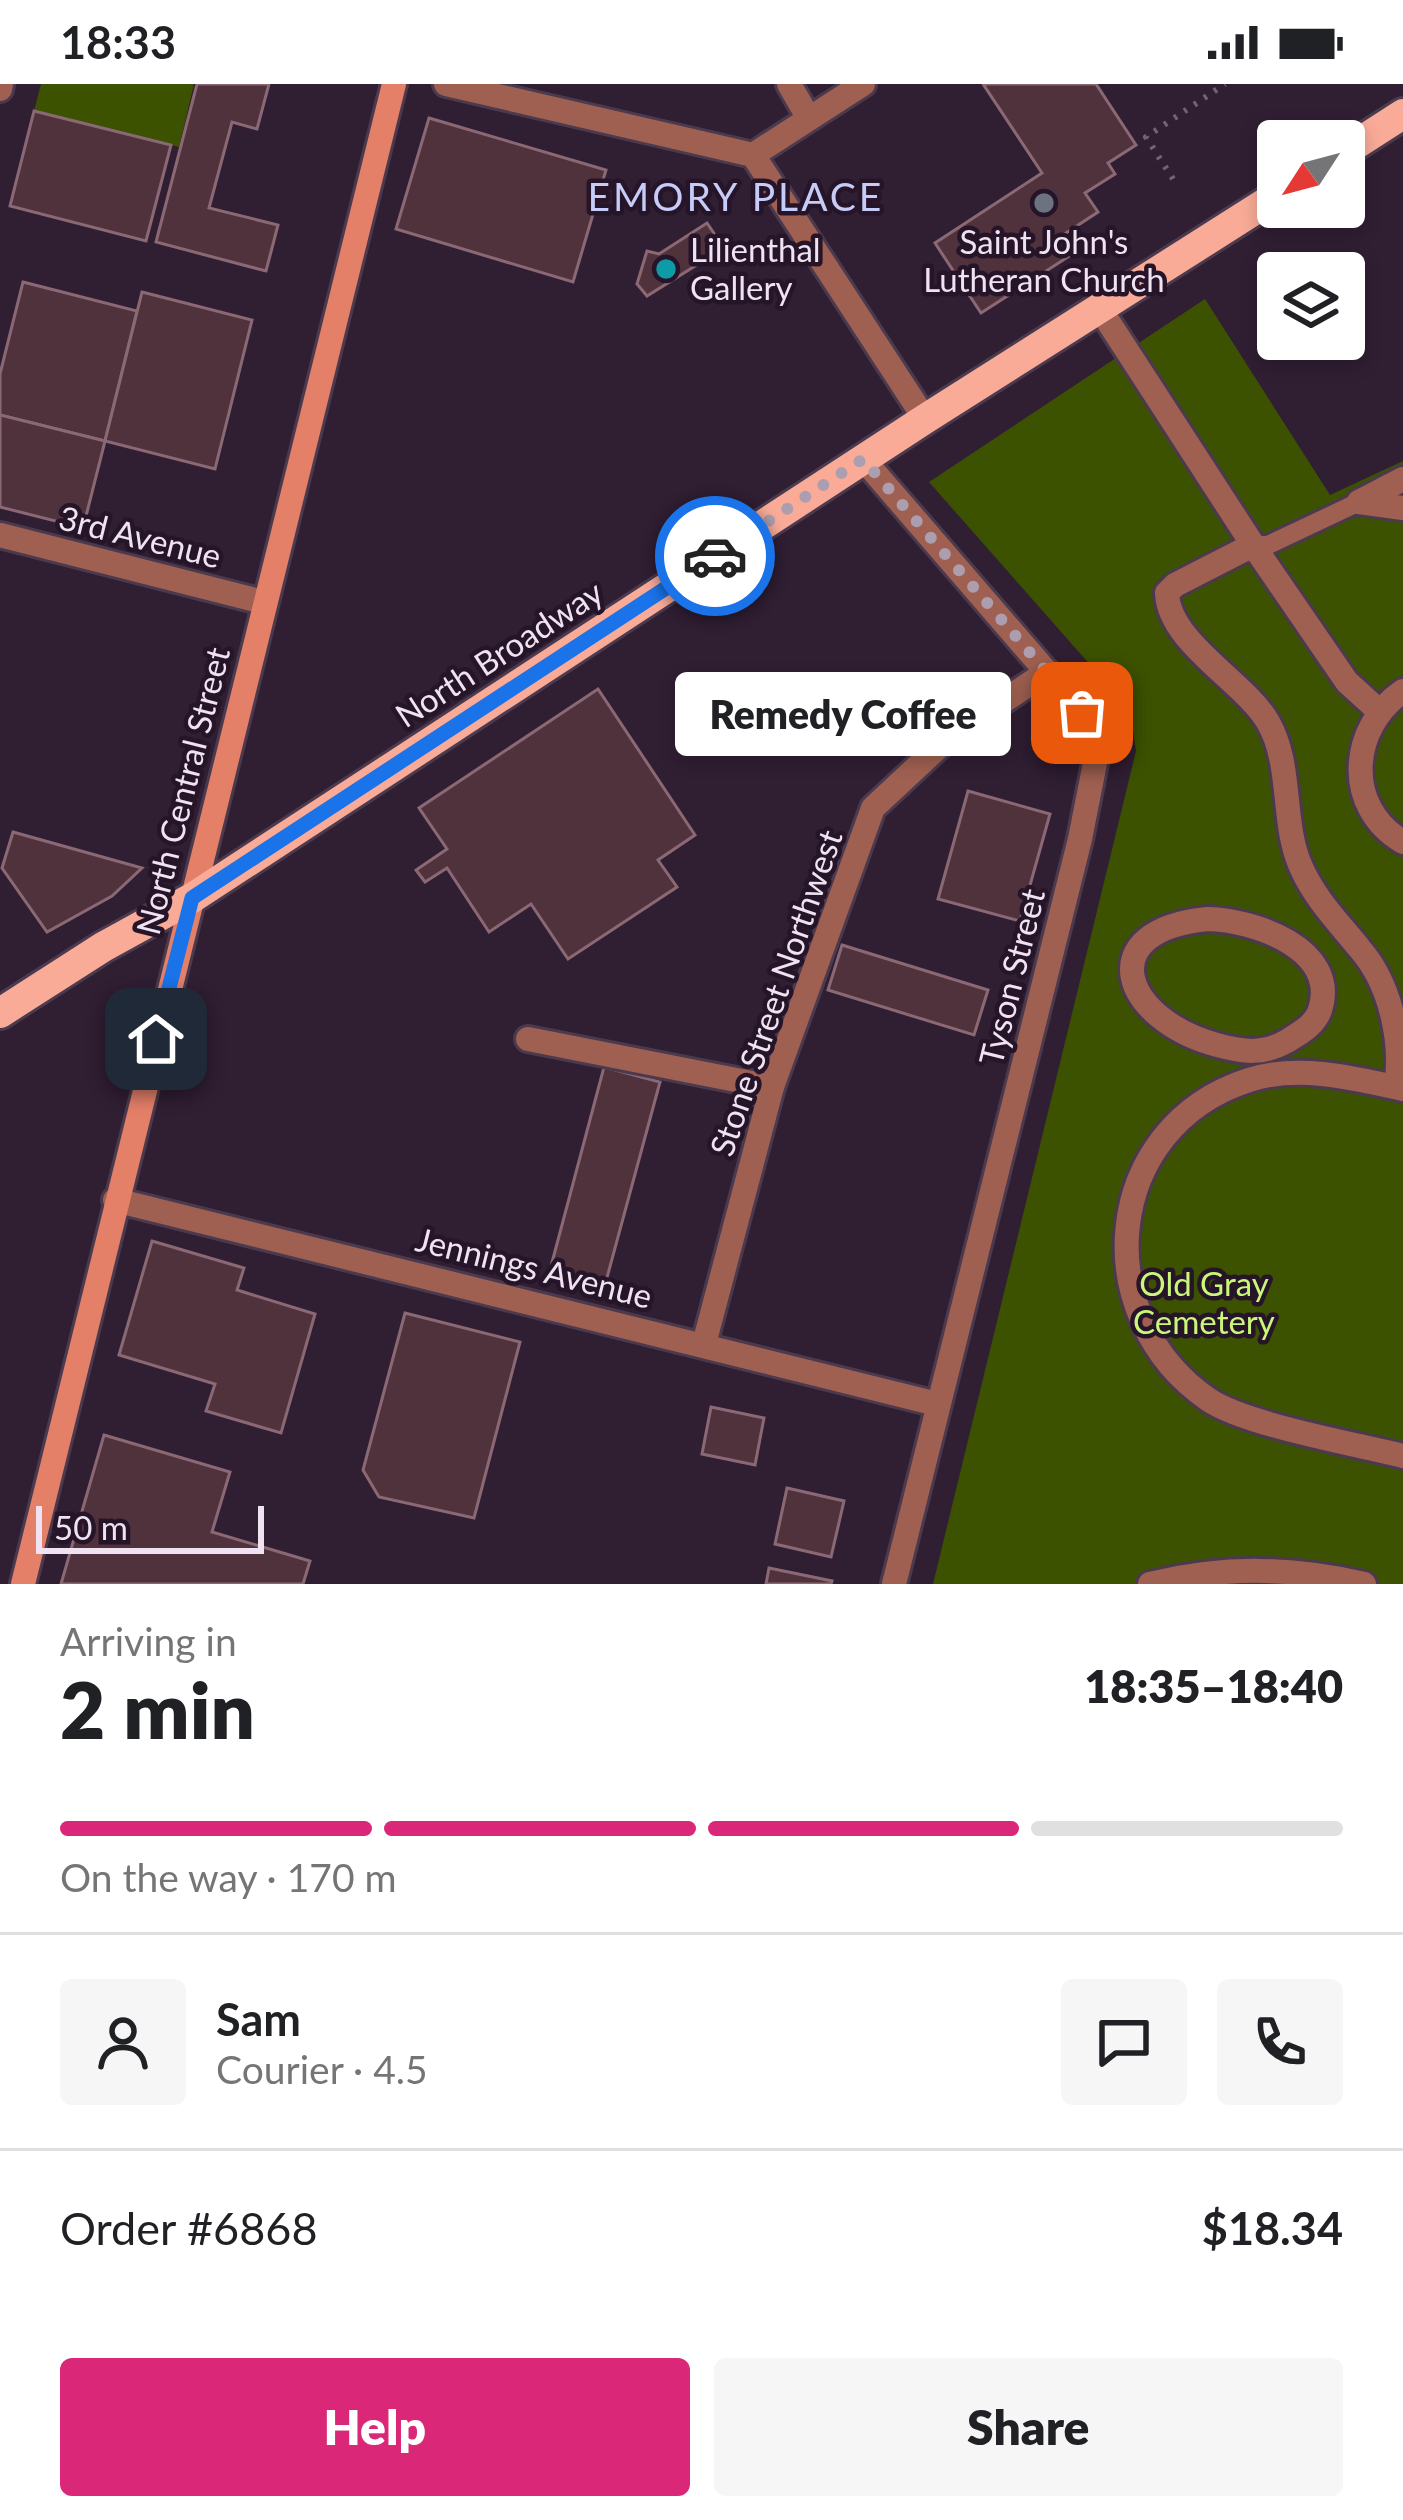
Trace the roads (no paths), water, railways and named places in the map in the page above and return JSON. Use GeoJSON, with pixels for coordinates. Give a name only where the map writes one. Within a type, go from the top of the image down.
{"type":"FeatureCollection","features":[{"type":"Feature","properties":{"kind":"main road","name":"North Central Street"},"geometry":{"type":"LineString","coordinates":[[23,1584],[394,84]]}},
{"type":"Feature","properties":{"kind":"main road"},"geometry":{"type":"LineString","coordinates":[[1365,138],[1403,114]]}},
{"type":"Feature","properties":{"kind":"main road","name":"North Broadway"},"geometry":{"type":"LineString","coordinates":[[0,1013],[103,947],[192,898],[926,418],[1257,208]]}},
{"type":"Feature","properties":{"kind":"street"},"geometry":{"type":"LineString","coordinates":[[446,84],[753,155],[926,418]]}},
{"type":"Feature","properties":{"kind":"street"},"geometry":{"type":"LineString","coordinates":[[789,84],[808,117]]}},
{"type":"Feature","properties":{"kind":"street"},"geometry":{"type":"LineString","coordinates":[[753,155],[862,84]]}},
{"type":"Feature","properties":{"kind":"street"},"geometry":{"type":"LineString","coordinates":[[1100,309],[1347,682],[1378,711]]}},
{"type":"Feature","properties":{"kind":"street","name":"Tyson Street"},"geometry":{"type":"LineString","coordinates":[[863,459],[1047,671],[1096,736],[1095,763],[994,1191],[893,1584]]}},
{"type":"Feature","properties":{"kind":"street"},"geometry":{"type":"LineString","coordinates":[[1360,502],[1403,479]]}},
{"type":"Feature","properties":{"kind":"street"},"geometry":{"type":"LineString","coordinates":[[1360,502],[1403,508]]}},
{"type":"Feature","properties":{"kind":"street","name":"3rd Avenue"},"geometry":{"type":"LineString","coordinates":[[0,535],[263,602]]}},
{"type":"Feature","properties":{"kind":"street"},"geometry":{"type":"LineString","coordinates":[[1252,544],[1175,585],[1167,593],[1167,603],[1190,640],[1267,720],[1279,755],[1299,863],[1326,908],[1362,950],[1399,1028],[1399,1088],[1263,1064],[1187,1036],[1155,1017],[1136,992],[1131,976],[1134,958],[1145,942],[1176,924],[1208,919],[1258,925],[1291,941],[1314,967],[1322,988],[1321,1007],[1314,1022],[1298,1034],[1263,1064],[1245,1081],[1169,1131],[1136,1188],[1125,1239],[1125,1265],[1135,1304],[1157,1349],[1214,1403],[1403,1456]]}},
{"type":"Feature","properties":{"kind":"street","name":"Stone Street Northwest"},"geometry":{"type":"LineString","coordinates":[[704,1344],[772,1087],[873,808],[947,739],[1047,671]]}},
{"type":"Feature","properties":{"kind":"street"},"geometry":{"type":"LineString","coordinates":[[1403,691],[1378,711],[1365,735],[1359,762],[1362,789],[1373,814],[1403,842]]}},
{"type":"Feature","properties":{"kind":"street"},"geometry":{"type":"LineString","coordinates":[[528,1039],[772,1087]]}},
{"type":"Feature","properties":{"kind":"street","name":"Jennings Avenue"},"geometry":{"type":"LineString","coordinates":[[115,1201],[937,1404]]}},
{"type":"Feature","properties":{"kind":"street"},"geometry":{"type":"LineString","coordinates":[[1150,1584],[1204,1572],[1258,1568],[1312,1572],[1364,1584]]}},
{"type":"Feature","properties":{"kind":"lane"},"geometry":{"type":"LineString","coordinates":[[1252,544],[1268,545],[1360,502]]}},
{"type":"Feature","properties":{"kind":"place","name":"Saint John's Lutheran Church"},"geometry":{"type":"Point","coordinates":[1044,203]}},
{"type":"Feature","properties":{"kind":"place","name":"Lilienthal Gallery"},"geometry":{"type":"Point","coordinates":[666,269]}},
{"type":"Feature","properties":{"kind":"place","name":"Remedy Coffee"},"geometry":{"type":"Point","coordinates":[1082,713]}},
{"type":"Feature","properties":{"kind":"district","name":"EMORY PLACE"},"geometry":{"type":"Point","coordinates":[736,197]}},
{"type":"Feature","properties":{"kind":"park label","name":"Old Gray Cemetery"},"geometry":{"type":"Point","coordinates":[1204,1303]}}]}
